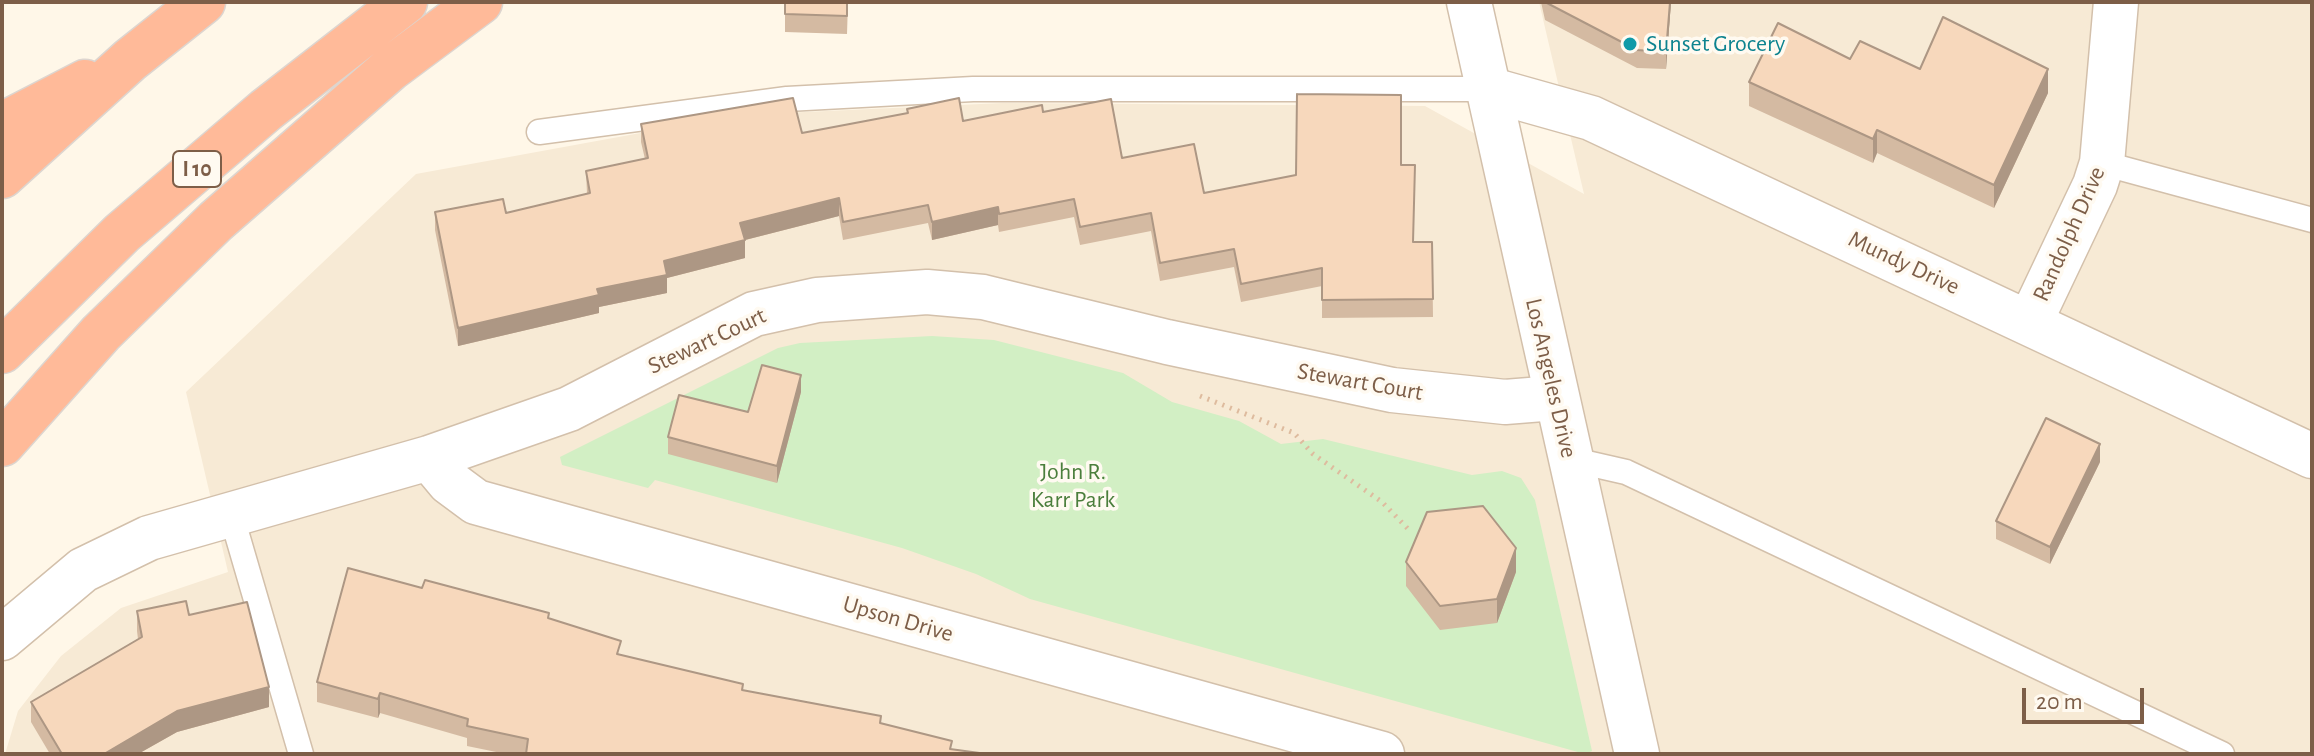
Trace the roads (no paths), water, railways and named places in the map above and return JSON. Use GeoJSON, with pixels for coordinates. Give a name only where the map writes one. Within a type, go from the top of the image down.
{"type":"FeatureCollection","features":[{"type":"Feature","properties":{"kind":"highway"},"geometry":{"type":"LineString","coordinates":[[2,176],[130,60],[203,2]]}},
{"type":"Feature","properties":{"kind":"highway","name":"I 10"},"geometry":{"type":"LineString","coordinates":[[2,351],[134,222],[266,110],[405,2]]}},
{"type":"Feature","properties":{"kind":"highway"},"geometry":{"type":"LineString","coordinates":[[2,444],[101,333],[216,221],[390,69],[480,2]]}},
{"type":"Feature","properties":{"kind":"highway"},"geometry":{"type":"LineString","coordinates":[[2,125],[13,116],[130,60]]}},
{"type":"Feature","properties":{"kind":"street","name":"Los Angeles Drive"},"geometry":{"type":"LineString","coordinates":[[1469,2],[1555,398],[1637,754]]}},
{"type":"Feature","properties":{"kind":"street","name":"Randolph Drive"},"geometry":{"type":"LineString","coordinates":[[2030,322],[2095,185],[2102,163],[2116,2]]}},
{"type":"Feature","properties":{"kind":"street","name":"Mundy Drive"},"geometry":{"type":"LineString","coordinates":[[1488,89],[1591,118],[2312,456]]}},
{"type":"Feature","properties":{"kind":"street","name":"Stewart Court"},"geometry":{"type":"LineString","coordinates":[[2,638],[83,570],[149,538],[429,458],[569,409],[754,314],[817,300],[927,292],[983,297],[1182,345],[1392,390],[1505,402],[1555,398]]}},
{"type":"Feature","properties":{"kind":"street","name":"Upson Drive"},"geometry":{"type":"LineString","coordinates":[[429,458],[449,482],[476,502],[1382,754]]}},
{"type":"Feature","properties":{"kind":"lane"},"geometry":{"type":"LineString","coordinates":[[539,132],[787,99],[973,89],[1488,89]]}},
{"type":"Feature","properties":{"kind":"lane"},"geometry":{"type":"LineString","coordinates":[[2102,163],[2312,220]]}},
{"type":"Feature","properties":{"kind":"lane"},"geometry":{"type":"LineString","coordinates":[[1569,459],[1626,472],[2222,754]]}},
{"type":"Feature","properties":{"kind":"lane"},"geometry":{"type":"LineString","coordinates":[[231,514],[301,754]]}},
{"type":"Feature","properties":{"kind":"place","name":"Sunset Grocery"},"geometry":{"type":"Point","coordinates":[1630,44]}},
{"type":"Feature","properties":{"kind":"park label","name":"John R. Karr Park"},"geometry":{"type":"Point","coordinates":[1073,486]}}]}
